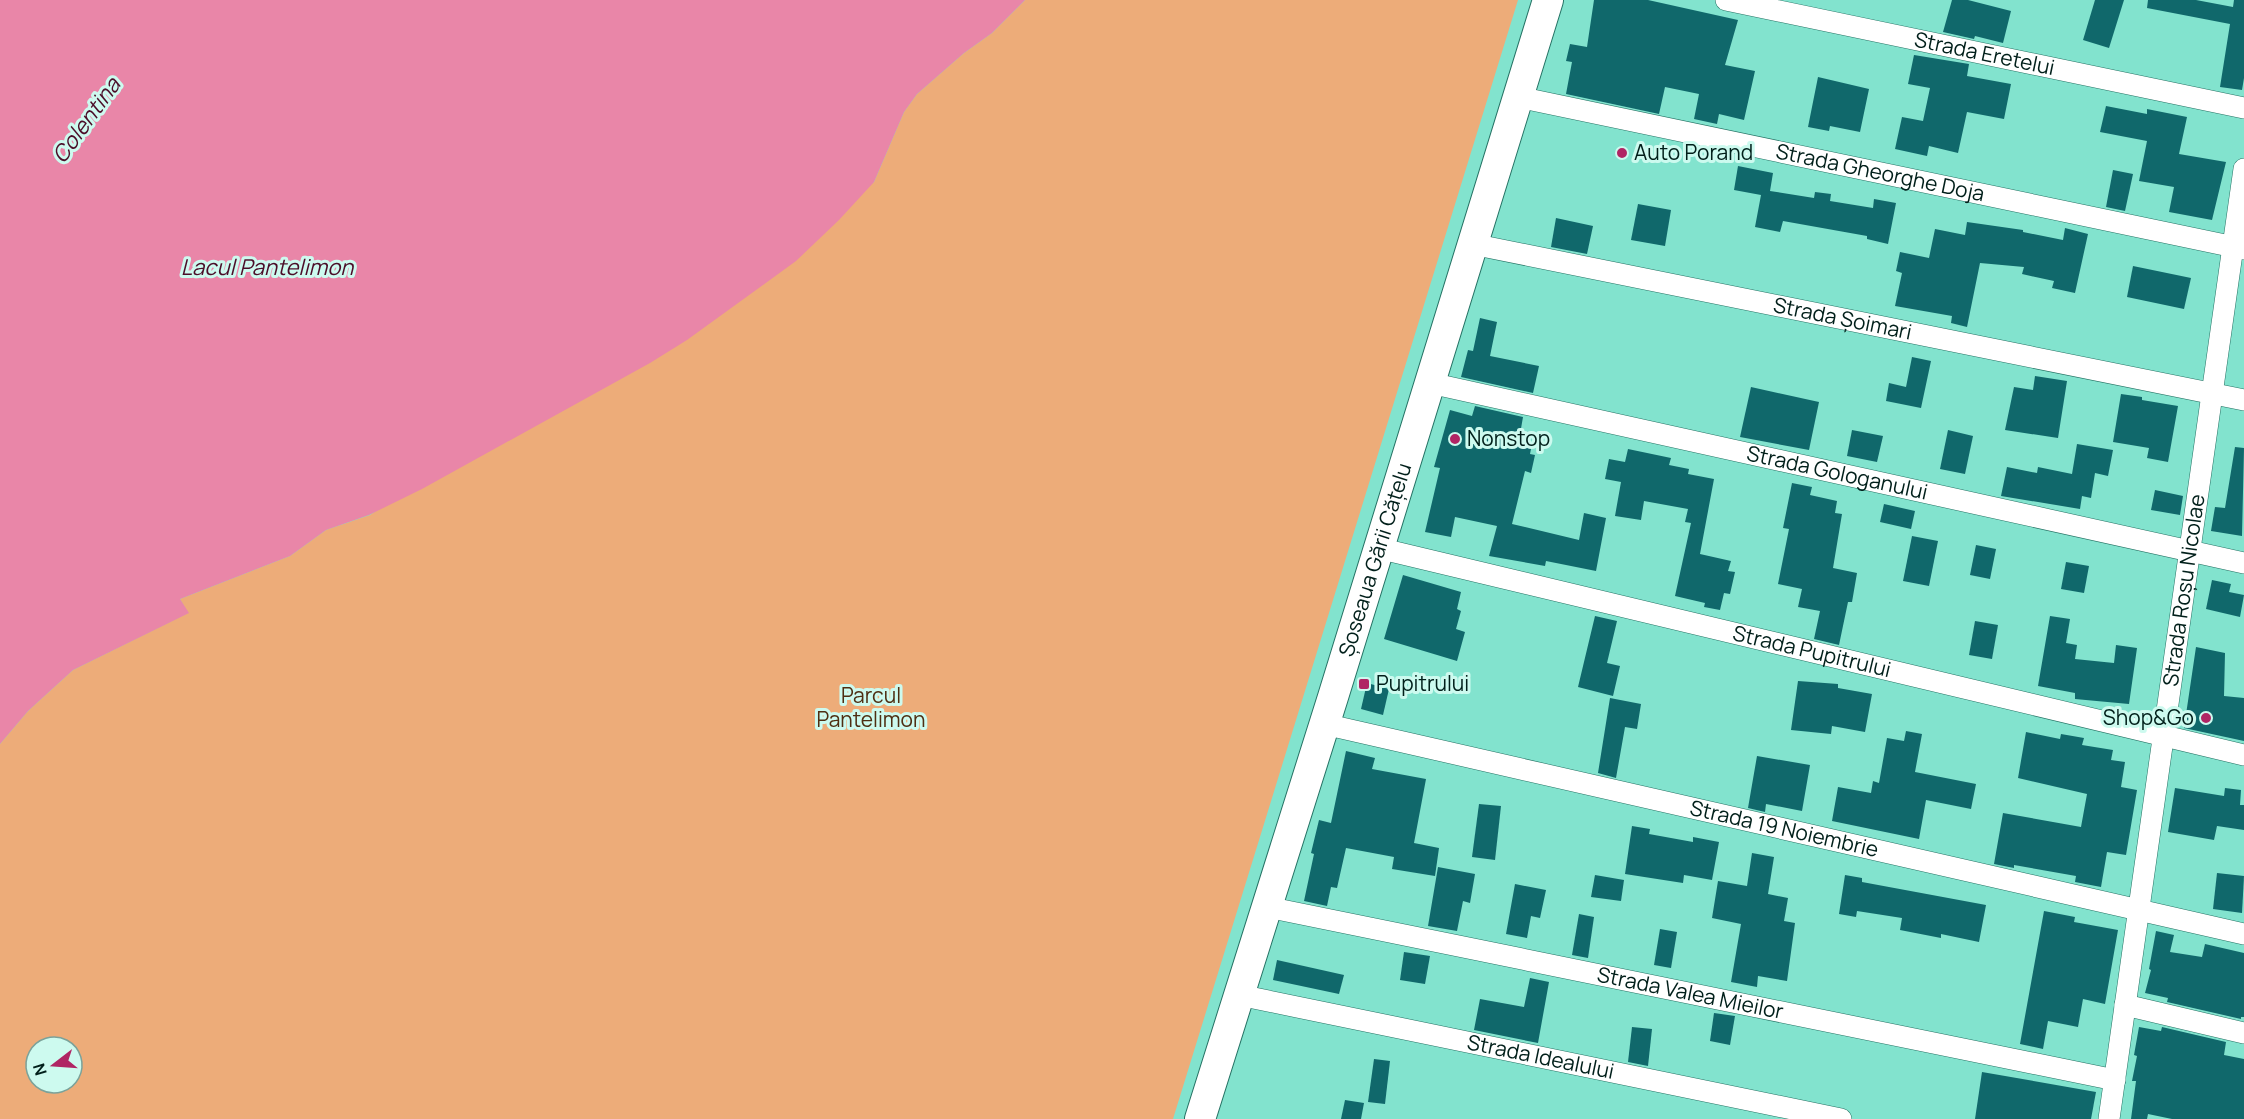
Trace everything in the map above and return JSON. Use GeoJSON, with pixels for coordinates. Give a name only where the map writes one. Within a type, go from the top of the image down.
{"type":"FeatureCollection","features":[{"type":"Feature","properties":{"kind":"main road","name":"Șoseaua Gării Cățelu"},"geometry":{"type":"LineString","coordinates":[[1200,1119],[1548,0]]}},
{"type":"Feature","properties":{"kind":"street","name":"Strada Eretelui"},"geometry":{"type":"LineString","coordinates":[[1726,0],[2244,108]]}},
{"type":"Feature","properties":{"kind":"street","name":"Strada Gheorghe Doja"},"geometry":{"type":"LineString","coordinates":[[1518,97],[2238,248]]}},
{"type":"Feature","properties":{"kind":"street","name":"Strada Roșu Nicolae"},"geometry":{"type":"LineString","coordinates":[[2109,1119],[2212,393],[2238,248],[2244,169]]}},
{"type":"Feature","properties":{"kind":"street","name":"Strada Șoimari"},"geometry":{"type":"LineString","coordinates":[[1472,244],[2244,400]]}},
{"type":"Feature","properties":{"kind":"street","name":"Strada Gologanului"},"geometry":{"type":"LineString","coordinates":[[1430,383],[2244,563]]}},
{"type":"Feature","properties":{"kind":"street","name":"Strada Pupitrului"},"geometry":{"type":"LineString","coordinates":[[1378,548],[2244,754]]}},
{"type":"Feature","properties":{"kind":"street","name":"Strada 19 Noiembrie"},"geometry":{"type":"LineString","coordinates":[[1324,724],[2244,934]]}},
{"type":"Feature","properties":{"kind":"street","name":"Strada Valea Mieilor"},"geometry":{"type":"LineString","coordinates":[[1267,907],[2115,1080]]}},
{"type":"Feature","properties":{"kind":"street","name":"Strada Idealului"},"geometry":{"type":"LineString","coordinates":[[1239,995],[1841,1119]]}},
{"type":"Feature","properties":{"kind":"street"},"geometry":{"type":"LineString","coordinates":[[2125,1005],[2244,1033]]}},
{"type":"Feature","properties":{"kind":"green space","name":"Parcul Pantelimon"},"geometry":{"type":"Polygon","coordinates":[[[1025,0],[1518,0],[1173,1119],[0,1119],[0,744],[28,711],[73,670],[188,613],[180,599],[290,556],[326,530],[370,515],[874,182],[904,112],[917,94],[964,53],[992,33],[1025,0]]]}},
{"type":"Feature","properties":{"kind":"water","name":"Lacul Pantelimon"},"geometry":{"type":"Polygon","coordinates":[[[0,0],[1025,0],[992,33],[964,53],[917,94],[904,112],[874,182],[796,261],[687,340],[650,363],[422,489],[369,515],[326,530],[290,556],[180,599],[189,613],[73,670],[28,711],[0,744],[0,0]]]}},
{"type":"Feature","properties":{"kind":"building"},"geometry":{"type":"Polygon","coordinates":[[[1594,0],[1648,0],[1738,20],[1725,65],[1755,71],[1744,120],[1719,114],[1717,124],[1694,119],[1699,94],[1665,87],[1659,114],[1566,94],[1572,62],[1566,61],[1570,44],[1587,47],[1594,0]]]}},
{"type":"Feature","properties":{"kind":"building"},"geometry":{"type":"Polygon","coordinates":[[[1952,0],[1968,0],[2011,11],[2003,43],[1975,36],[1974,39],[1943,32],[1952,0]]]}},
{"type":"Feature","properties":{"kind":"building"},"geometry":{"type":"Polygon","coordinates":[[[2095,0],[2124,0],[2109,48],[2083,40],[2095,0]]]}},
{"type":"Feature","properties":{"kind":"building"},"geometry":{"type":"Polygon","coordinates":[[[2148,0],[2196,0],[2233,7],[2234,0],[2244,0],[2242,90],[2220,87],[2230,24],[2147,8],[2148,0]]]}},
{"type":"Feature","properties":{"kind":"building"},"geometry":{"type":"Polygon","coordinates":[[[1914,55],[1969,64],[1967,76],[2011,84],[2004,119],[1967,112],[1958,153],[1929,146],[1927,156],[1895,149],[1902,117],[1923,121],[1930,88],[1908,84],[1914,55]]]}},
{"type":"Feature","properties":{"kind":"building"},"geometry":{"type":"Polygon","coordinates":[[[1818,77],[1869,89],[1860,132],[1830,126],[1829,131],[1808,127],[1818,77]]]}},
{"type":"Feature","properties":{"kind":"building"},"geometry":{"type":"Polygon","coordinates":[[[2106,106],[2147,114],[2147,109],[2187,117],[2179,154],[2226,162],[2212,220],[2169,212],[2174,187],[2139,181],[2147,141],[2100,132],[2106,106]]]}},
{"type":"Feature","properties":{"kind":"building"},"geometry":{"type":"Polygon","coordinates":[[[1738,166],[1773,173],[1770,191],[1814,198],[1815,192],[1831,194],[1830,201],[1873,208],[1874,199],[1896,203],[1888,244],[1867,239],[1867,236],[1783,221],[1780,232],[1755,227],[1761,195],[1734,190],[1738,166]]]}},
{"type":"Feature","properties":{"kind":"building"},"geometry":{"type":"Polygon","coordinates":[[[2113,170],[2133,174],[2125,211],[2106,207],[2113,170]]]}},
{"type":"Feature","properties":{"kind":"building"},"geometry":{"type":"Polygon","coordinates":[[[1638,204],[1671,210],[1665,246],[1631,240],[1638,204]]]}},
{"type":"Feature","properties":{"kind":"building"},"geometry":{"type":"Polygon","coordinates":[[[1556,218],[1593,226],[1587,254],[1551,247],[1556,218]]]}},
{"type":"Feature","properties":{"kind":"building"},"geometry":{"type":"Polygon","coordinates":[[[1967,222],[2023,230],[2023,232],[2063,240],[2065,228],[2088,234],[2075,293],[2052,288],[2054,281],[2022,274],[2024,267],[1980,263],[1967,327],[1951,323],[1952,316],[1895,306],[1902,273],[1896,271],[1900,252],[1929,258],[1935,229],[1965,235],[1967,222]]]}},
{"type":"Feature","properties":{"kind":"building"},"geometry":{"type":"Polygon","coordinates":[[[2133,266],[2191,278],[2184,309],[2127,297],[2133,266]]]}},
{"type":"Feature","properties":{"kind":"building"},"geometry":{"type":"Polygon","coordinates":[[[1480,318],[1497,322],[1490,356],[1539,366],[1533,393],[1461,377],[1468,350],[1473,351],[1480,318]]]}},
{"type":"Feature","properties":{"kind":"building"},"geometry":{"type":"Polygon","coordinates":[[[1912,357],[1931,361],[1921,408],[1886,401],[1889,383],[1906,387],[1912,357]]]}},
{"type":"Feature","properties":{"kind":"building"},"geometry":{"type":"Polygon","coordinates":[[[2035,376],[2067,381],[2058,438],[2005,430],[2014,387],[2033,390],[2035,376]]]}},
{"type":"Feature","properties":{"kind":"building"},"geometry":{"type":"Polygon","coordinates":[[[1751,387],[1819,402],[1809,450],[1740,437],[1751,387]]]}},
{"type":"Feature","properties":{"kind":"building"},"geometry":{"type":"Polygon","coordinates":[[[2121,394],[2178,406],[2168,462],[2147,458],[2149,448],[2113,442],[2121,394]]]}},
{"type":"Feature","properties":{"kind":"building"},"geometry":{"type":"Polygon","coordinates":[[[1475,406],[1523,417],[1519,440],[1532,444],[1530,454],[1535,455],[1531,473],[1525,471],[1512,524],[1579,540],[1584,513],[1606,518],[1596,571],[1546,561],[1545,566],[1489,556],[1497,526],[1455,517],[1451,537],[1425,532],[1440,468],[1434,467],[1450,410],[1472,416],[1475,406]]]}},
{"type":"Feature","properties":{"kind":"building"},"geometry":{"type":"Polygon","coordinates":[[[1852,430],[1883,436],[1877,462],[1847,456],[1852,430]]]}},
{"type":"Feature","properties":{"kind":"building"},"geometry":{"type":"Polygon","coordinates":[[[1948,430],[1973,436],[1965,474],[1940,469],[1948,430]]]}},
{"type":"Feature","properties":{"kind":"building"},"geometry":{"type":"Polygon","coordinates":[[[2077,444],[2113,450],[2108,476],[2095,473],[2091,498],[2082,496],[2080,509],[2001,496],[2007,467],[2037,473],[2038,467],[2072,474],[2077,444]]]}},
{"type":"Feature","properties":{"kind":"building"},"geometry":{"type":"Polygon","coordinates":[[[2235,447],[2244,448],[2242,536],[2211,531],[2215,507],[2225,508],[2235,447]]]}},
{"type":"Feature","properties":{"kind":"building"},"geometry":{"type":"Polygon","coordinates":[[[1628,449],[1671,458],[1669,465],[1689,469],[1688,474],[1714,479],[1700,554],[1731,561],[1728,571],[1735,572],[1730,594],[1724,593],[1720,610],[1704,607],[1705,603],[1675,596],[1691,523],[1685,522],[1688,509],[1644,501],[1641,520],[1615,516],[1621,482],[1605,479],[1609,459],[1625,462],[1628,449]]]}},
{"type":"Feature","properties":{"kind":"building"},"geometry":{"type":"Polygon","coordinates":[[[1792,483],[1812,487],[1810,495],[1837,501],[1835,513],[1842,514],[1833,568],[1857,573],[1852,602],[1848,602],[1839,645],[1814,639],[1820,611],[1798,607],[1802,589],[1778,584],[1789,529],[1783,528],[1792,483]]]}},
{"type":"Feature","properties":{"kind":"building"},"geometry":{"type":"Polygon","coordinates":[[[2155,490],[2183,496],[2180,515],[2151,510],[2155,490]]]}},
{"type":"Feature","properties":{"kind":"building"},"geometry":{"type":"Polygon","coordinates":[[[1884,504],[1915,511],[1911,529],[1880,522],[1884,504]]]}},
{"type":"Feature","properties":{"kind":"building"},"geometry":{"type":"Polygon","coordinates":[[[1912,536],[1938,541],[1929,586],[1903,581],[1912,536]]]}},
{"type":"Feature","properties":{"kind":"building"},"geometry":{"type":"Polygon","coordinates":[[[1976,545],[1996,549],[1990,579],[1970,575],[1976,545]]]}},
{"type":"Feature","properties":{"kind":"building"},"geometry":{"type":"Polygon","coordinates":[[[2066,562],[2089,566],[2084,593],[2061,589],[2066,562]]]}},
{"type":"Feature","properties":{"kind":"building"},"geometry":{"type":"Polygon","coordinates":[[[1403,575],[1461,592],[1457,609],[1461,611],[1456,629],[1465,632],[1457,661],[1384,639],[1403,575]]]}},
{"type":"Feature","properties":{"kind":"building"},"geometry":{"type":"Polygon","coordinates":[[[2212,580],[2231,584],[2229,592],[2244,595],[2240,617],[2206,609],[2212,580]]]}},
{"type":"Feature","properties":{"kind":"building"},"geometry":{"type":"Polygon","coordinates":[[[1595,616],[1617,621],[1607,663],[1620,666],[1613,696],[1578,687],[1595,616]]]}},
{"type":"Feature","properties":{"kind":"building"},"geometry":{"type":"Polygon","coordinates":[[[2050,616],[2070,619],[2066,643],[2077,645],[2075,659],[2114,663],[2116,645],[2137,648],[2129,704],[2075,699],[2075,693],[2038,686],[2050,616]]]}},
{"type":"Feature","properties":{"kind":"building"},"geometry":{"type":"Polygon","coordinates":[[[1975,621],[1998,625],[1992,659],[1969,655],[1975,621]]]}},
{"type":"Feature","properties":{"kind":"building"},"geometry":{"type":"Polygon","coordinates":[[[2196,647],[2225,653],[2224,696],[2244,698],[2244,741],[2184,728],[2196,647]]]}},
{"type":"Feature","properties":{"kind":"building"},"geometry":{"type":"Polygon","coordinates":[[[1798,681],[1838,684],[1838,688],[1872,694],[1865,732],[1832,726],[1831,734],[1791,730],[1798,681]]]}},
{"type":"Feature","properties":{"kind":"building"},"geometry":{"type":"Polygon","coordinates":[[[1367,683],[1389,689],[1383,715],[1361,709],[1367,683]]]}},
{"type":"Feature","properties":{"kind":"building"},"geometry":{"type":"Polygon","coordinates":[[[1610,698],[1641,704],[1637,729],[1625,727],[1616,778],[1598,773],[1610,698]]]}},
{"type":"Feature","properties":{"kind":"building"},"geometry":{"type":"Polygon","coordinates":[[[1906,731],[1922,734],[1915,772],[1976,784],[1971,809],[1926,800],[1919,839],[1832,821],[1838,787],[1871,793],[1873,781],[1879,783],[1887,738],[1904,741],[1906,731]]]}},
{"type":"Feature","properties":{"kind":"building"},"geometry":{"type":"Polygon","coordinates":[[[2026,732],[2060,739],[2061,734],[2084,738],[2082,745],[2113,750],[2111,760],[2125,762],[2121,787],[2137,790],[2126,855],[2107,852],[2101,887],[2075,882],[2076,876],[2014,865],[2014,868],[1994,864],[2003,813],[2081,827],[2087,794],[2018,778],[2026,732]]]}},
{"type":"Feature","properties":{"kind":"building"},"geometry":{"type":"Polygon","coordinates":[[[1346,751],[1375,758],[1372,769],[1426,779],[1414,843],[1439,848],[1435,876],[1392,869],[1394,857],[1346,848],[1337,888],[1331,887],[1327,906],[1304,901],[1314,854],[1311,853],[1319,820],[1331,823],[1346,751]]]}},
{"type":"Feature","properties":{"kind":"building"},"geometry":{"type":"Polygon","coordinates":[[[1757,756],[1810,765],[1802,811],[1766,804],[1765,812],[1748,808],[1757,756]]]}},
{"type":"Feature","properties":{"kind":"building"},"geometry":{"type":"Polygon","coordinates":[[[2175,788],[2224,796],[2225,788],[2241,790],[2240,805],[2244,805],[2244,830],[2217,826],[2214,840],[2168,832],[2175,788]]]}},
{"type":"Feature","properties":{"kind":"building"},"geometry":{"type":"Polygon","coordinates":[[[1479,804],[1501,806],[1495,860],[1472,857],[1479,804]]]}},
{"type":"Feature","properties":{"kind":"building"},"geometry":{"type":"Polygon","coordinates":[[[1632,826],[1650,829],[1649,834],[1693,842],[1693,837],[1719,842],[1712,880],[1684,875],[1683,883],[1625,874],[1632,826]]]}},
{"type":"Feature","properties":{"kind":"building"},"geometry":{"type":"Polygon","coordinates":[[[1752,853],[1774,857],[1768,894],[1788,898],[1784,921],[1795,923],[1787,981],[1758,976],[1757,987],[1731,982],[1741,924],[1712,918],[1718,881],[1747,886],[1752,853]]]}},
{"type":"Feature","properties":{"kind":"building"},"geometry":{"type":"Polygon","coordinates":[[[1438,867],[1475,874],[1470,903],[1463,901],[1457,931],[1428,926],[1438,867]]]}},
{"type":"Feature","properties":{"kind":"building"},"geometry":{"type":"Polygon","coordinates":[[[2217,873],[2244,876],[2242,913],[2213,909],[2217,873]]]}},
{"type":"Feature","properties":{"kind":"building"},"geometry":{"type":"Polygon","coordinates":[[[1595,875],[1624,880],[1621,901],[1591,897],[1595,875]]]}},
{"type":"Feature","properties":{"kind":"building"},"geometry":{"type":"Polygon","coordinates":[[[1845,875],[1862,878],[1862,882],[1986,905],[1979,942],[1941,934],[1941,938],[1900,930],[1902,918],[1857,911],[1856,917],[1839,914],[1845,875]]]}},
{"type":"Feature","properties":{"kind":"building"},"geometry":{"type":"Polygon","coordinates":[[[1515,884],[1546,890],[1540,918],[1531,916],[1527,938],[1506,934],[1515,884]]]}},
{"type":"Feature","properties":{"kind":"building"},"geometry":{"type":"Polygon","coordinates":[[[2044,911],[2075,917],[2074,922],[2118,930],[2105,1004],[2083,999],[2078,1027],[2048,1021],[2043,1049],[2020,1044],[2044,911]]]}},
{"type":"Feature","properties":{"kind":"building"},"geometry":{"type":"Polygon","coordinates":[[[1579,914],[1594,917],[1588,958],[1572,955],[1579,914]]]}},
{"type":"Feature","properties":{"kind":"building"},"geometry":{"type":"Polygon","coordinates":[[[1660,929],[1677,932],[1671,968],[1654,965],[1660,929]]]}},
{"type":"Feature","properties":{"kind":"building"},"geometry":{"type":"Polygon","coordinates":[[[2156,931],[2174,935],[2170,952],[2202,957],[2205,944],[2244,953],[2244,1017],[2241,1019],[2167,1002],[2168,998],[2145,993],[2151,970],[2149,969],[2156,931]]]}},
{"type":"Feature","properties":{"kind":"building"},"geometry":{"type":"Polygon","coordinates":[[[1404,952],[1430,956],[1425,984],[1400,980],[1404,952]]]}},
{"type":"Feature","properties":{"kind":"building"},"geometry":{"type":"Polygon","coordinates":[[[1277,960],[1344,975],[1339,994],[1273,980],[1277,960]]]}},
{"type":"Feature","properties":{"kind":"building"},"geometry":{"type":"Polygon","coordinates":[[[1530,978],[1549,982],[1538,1043],[1474,1030],[1480,999],[1524,1007],[1530,978]]]}},
{"type":"Feature","properties":{"kind":"building"},"geometry":{"type":"Polygon","coordinates":[[[1714,1013],[1735,1016],[1730,1045],[1710,1041],[1714,1013]]]}},
{"type":"Feature","properties":{"kind":"building"},"geometry":{"type":"Polygon","coordinates":[[[1632,1027],[1652,1029],[1648,1066],[1628,1062],[1632,1027]]]}},
{"type":"Feature","properties":{"kind":"building"},"geometry":{"type":"Polygon","coordinates":[[[2139,1027],[2161,1031],[2162,1027],[2226,1042],[2224,1055],[2244,1059],[2244,1119],[2172,1119],[2148,1114],[2147,1119],[2131,1119],[2136,1081],[2132,1081],[2137,1056],[2134,1055],[2139,1027]]]}},
{"type":"Feature","properties":{"kind":"building"},"geometry":{"type":"Polygon","coordinates":[[[1374,1059],[1390,1061],[1385,1104],[1368,1102],[1374,1059]]]}},
{"type":"Feature","properties":{"kind":"building"},"geometry":{"type":"Polygon","coordinates":[[[1982,1072],[2096,1092],[2091,1119],[1975,1119],[1982,1072]]]}},
{"type":"Feature","properties":{"kind":"building"},"geometry":{"type":"Polygon","coordinates":[[[1345,1100],[1364,1103],[1361,1119],[1341,1119],[1345,1100]]]}},
{"type":"Feature","properties":{"kind":"place","name":"Auto Porand"},"geometry":{"type":"Point","coordinates":[1622,153]}},
{"type":"Feature","properties":{"kind":"place","name":"Nonstop"},"geometry":{"type":"Point","coordinates":[1455,439]}},
{"type":"Feature","properties":{"kind":"place","name":"Pupitrului"},"geometry":{"type":"Point","coordinates":[1364,684]}},
{"type":"Feature","properties":{"kind":"place","name":"Shop&Go"},"geometry":{"type":"Point","coordinates":[2206,718]}},
{"type":"Feature","properties":{"kind":"water label","name":"Colentina"},"geometry":{"type":"Point","coordinates":[86,120]}}]}
